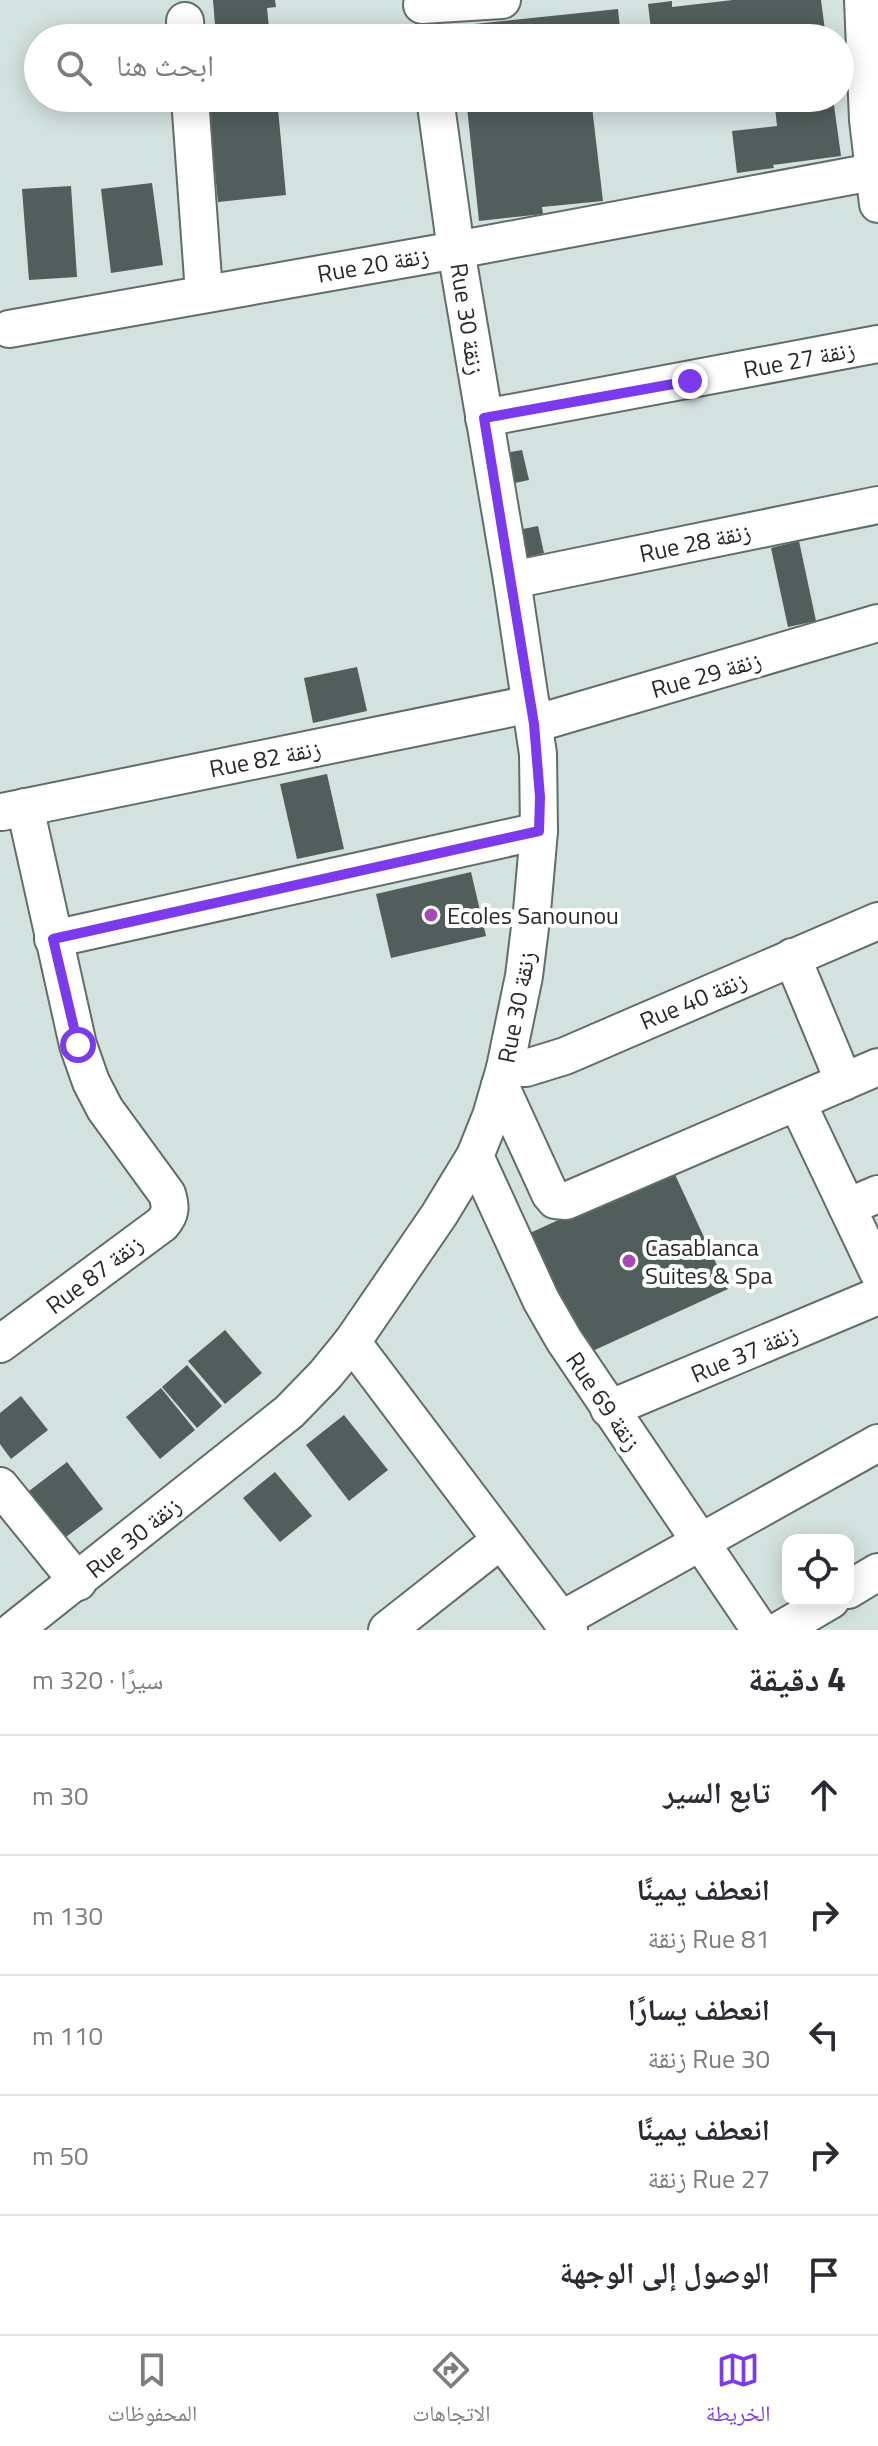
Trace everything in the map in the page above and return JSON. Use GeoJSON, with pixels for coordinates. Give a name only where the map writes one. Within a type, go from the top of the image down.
{"type":"FeatureCollection","features":[{"type":"Feature","properties":{"kind":"street"},"geometry":{"type":"LineString","coordinates":[[423,14],[502,0]]}},
{"type":"Feature","properties":{"kind":"street"},"geometry":{"type":"LineString","coordinates":[[863,0],[868,120],[876,182]]}},
{"type":"Feature","properties":{"kind":"street"},"geometry":{"type":"LineString","coordinates":[[191,112],[204,293]]}},
{"type":"Feature","properties":{"kind":"street","name":"Rue 30 زنقة"},"geometry":{"type":"LineString","coordinates":[[14,1630],[289,1412],[325,1375],[352,1342],[439,1215],[475,1156],[503,1076],[524,976],[540,797],[532,714],[512,580],[456,250],[437,112]]}},
{"type":"Feature","properties":{"kind":"street","name":"Rue 20 زنقة"},"geometry":{"type":"LineString","coordinates":[[9,329],[456,250],[876,182]]}},
{"type":"Feature","properties":{"kind":"street","name":"Rue 27 زنقة"},"geometry":{"type":"LineString","coordinates":[[484,418],[878,344]]}},
{"type":"Feature","properties":{"kind":"street","name":"Rue 28 زنقة"},"geometry":{"type":"LineString","coordinates":[[512,580],[878,505]]}},
{"type":"Feature","properties":{"kind":"street","name":"Rue 29 زنقة"},"geometry":{"type":"LineString","coordinates":[[532,714],[878,623]]}},
{"type":"Feature","properties":{"kind":"street","name":"Rue 82 زنقة"},"geometry":{"type":"LineString","coordinates":[[12,810],[532,714]]}},
{"type":"Feature","properties":{"kind":"street"},"geometry":{"type":"LineString","coordinates":[[12,810],[53,939],[539,831]]}},
{"type":"Feature","properties":{"kind":"street","name":"Rue 40 زنقة"},"geometry":{"type":"LineString","coordinates":[[503,1076],[565,1056],[878,921]]}},
{"type":"Feature","properties":{"kind":"street","name":"Rue 87 زنقة"},"geometry":{"type":"LineString","coordinates":[[0,1344],[162,1224],[170,1210],[167,1194],[105,1109],[91,1082],[78,1045],[53,939]]}},
{"type":"Feature","properties":{"kind":"street"},"geometry":{"type":"LineString","coordinates":[[792,957],[844,1082]]}},
{"type":"Feature","properties":{"kind":"street"},"geometry":{"type":"LineString","coordinates":[[503,1076],[550,1194],[560,1201],[571,1199],[878,1067]]}},
{"type":"Feature","properties":{"kind":"street"},"geometry":{"type":"LineString","coordinates":[[797,1102],[862,1200],[878,1272]]}},
{"type":"Feature","properties":{"kind":"street","name":"Rue 69 زنقة"},"geometry":{"type":"LineString","coordinates":[[475,1156],[541,1300],[570,1351],[760,1630]]}},
{"type":"Feature","properties":{"kind":"street","name":"Rue 37 زنقة"},"geometry":{"type":"LineString","coordinates":[[609,1409],[878,1296]]}},
{"type":"Feature","properties":{"kind":"street"},"geometry":{"type":"LineString","coordinates":[[352,1342],[565,1625],[699,1542],[878,1443]]}},
{"type":"Feature","properties":{"kind":"street"},"geometry":{"type":"LineString","coordinates":[[0,1486],[78,1582]]}},
{"type":"Feature","properties":{"kind":"street"},"geometry":{"type":"LineString","coordinates":[[387,1630],[501,1540]]}},
{"type":"Feature","properties":{"kind":"street"},"geometry":{"type":"LineString","coordinates":[[854,1586],[878,1572]]}},
{"type":"Feature","properties":{"kind":"street"},"geometry":{"type":"LineString","coordinates":[[780,1630],[821,1606]]}},
{"type":"Feature","properties":{"kind":"building"},"geometry":{"type":"Polygon","coordinates":[[[213,0],[275,0],[276,7],[267,8],[269,24],[215,24],[213,0]]]}},
{"type":"Feature","properties":{"kind":"building"},"geometry":{"type":"Polygon","coordinates":[[[733,0],[821,0],[824,24],[650,24],[648,4],[672,1],[672,7],[733,0]]]}},
{"type":"Feature","properties":{"kind":"building"},"geometry":{"type":"Polygon","coordinates":[[[618,9],[620,24],[474,24],[618,9]]]}},
{"type":"Feature","properties":{"kind":"building"},"geometry":{"type":"Polygon","coordinates":[[[204,112],[278,112],[286,195],[218,202],[214,162],[209,163],[204,112]]]}},
{"type":"Feature","properties":{"kind":"building"},"geometry":{"type":"Polygon","coordinates":[[[467,112],[593,112],[603,201],[542,207],[543,214],[479,221],[467,112]]]}},
{"type":"Feature","properties":{"kind":"building"},"geometry":{"type":"Polygon","coordinates":[[[776,112],[835,112],[841,156],[737,173],[732,131],[777,126],[776,112]]]}},
{"type":"Feature","properties":{"kind":"building"},"geometry":{"type":"Polygon","coordinates":[[[152,183],[163,265],[111,273],[101,189],[152,183]]]}},
{"type":"Feature","properties":{"kind":"building"},"geometry":{"type":"Polygon","coordinates":[[[71,186],[77,277],[29,280],[22,189],[71,186]]]}},
{"type":"Feature","properties":{"kind":"building"},"geometry":{"type":"Polygon","coordinates":[[[522,450],[529,480],[501,486],[494,455],[522,450]]]}},
{"type":"Feature","properties":{"kind":"building"},"geometry":{"type":"Polygon","coordinates":[[[538,526],[544,553],[514,560],[508,532],[538,526]]]}},
{"type":"Feature","properties":{"kind":"building"},"geometry":{"type":"Polygon","coordinates":[[[799,541],[816,621],[788,627],[771,548],[799,541]]]}},
{"type":"Feature","properties":{"kind":"building"},"geometry":{"type":"Polygon","coordinates":[[[357,667],[367,711],[313,723],[304,678],[357,667]]]}},
{"type":"Feature","properties":{"kind":"building"},"geometry":{"type":"Polygon","coordinates":[[[327,774],[344,849],[297,859],[280,784],[327,774]]]}},
{"type":"Feature","properties":{"kind":"building","name":"Ecoles Sanounou"},"geometry":{"type":"Polygon","coordinates":[[[471,872],[486,936],[391,958],[376,894],[471,872]]]}},
{"type":"Feature","properties":{"kind":"building","name":"Casablanca Suites & Spa"},"geometry":{"type":"Polygon","coordinates":[[[672,1168],[728,1289],[586,1354],[530,1233],[672,1168]]]}},
{"type":"Feature","properties":{"kind":"building"},"geometry":{"type":"Polygon","coordinates":[[[225,1330],[262,1373],[225,1404],[188,1361],[225,1330]]]}},
{"type":"Feature","properties":{"kind":"building"},"geometry":{"type":"Polygon","coordinates":[[[187,1365],[222,1406],[197,1428],[162,1387],[187,1365]]]}},
{"type":"Feature","properties":{"kind":"building"},"geometry":{"type":"Polygon","coordinates":[[[161,1388],[195,1430],[160,1459],[126,1417],[161,1388]]]}},
{"type":"Feature","properties":{"kind":"building"},"geometry":{"type":"Polygon","coordinates":[[[21,1396],[48,1430],[11,1459],[0,1444],[0,1413],[21,1396]]]}},
{"type":"Feature","properties":{"kind":"building"},"geometry":{"type":"Polygon","coordinates":[[[344,1415],[388,1470],[349,1501],[306,1445],[344,1415]]]}},
{"type":"Feature","properties":{"kind":"building"},"geometry":{"type":"Polygon","coordinates":[[[67,1462],[103,1509],[66,1537],[29,1491],[67,1462]]]}},
{"type":"Feature","properties":{"kind":"building"},"geometry":{"type":"Polygon","coordinates":[[[275,1472],[312,1516],[280,1542],[243,1498],[275,1472]]]}},
{"type":"Feature","properties":{"kind":"place","name":"Ecoles Sanounou"},"geometry":{"type":"Point","coordinates":[431,915]}},
{"type":"Feature","properties":{"kind":"place","name":"Casablanca Suites & Spa"},"geometry":{"type":"Point","coordinates":[629,1261]}},
{"type":"Feature","properties":{"kind":"route"},"geometry":{"type":"LineString","coordinates":[[78,1045],[53,939],[539,831],[538,754],[484,418],[690,381]]}}]}
